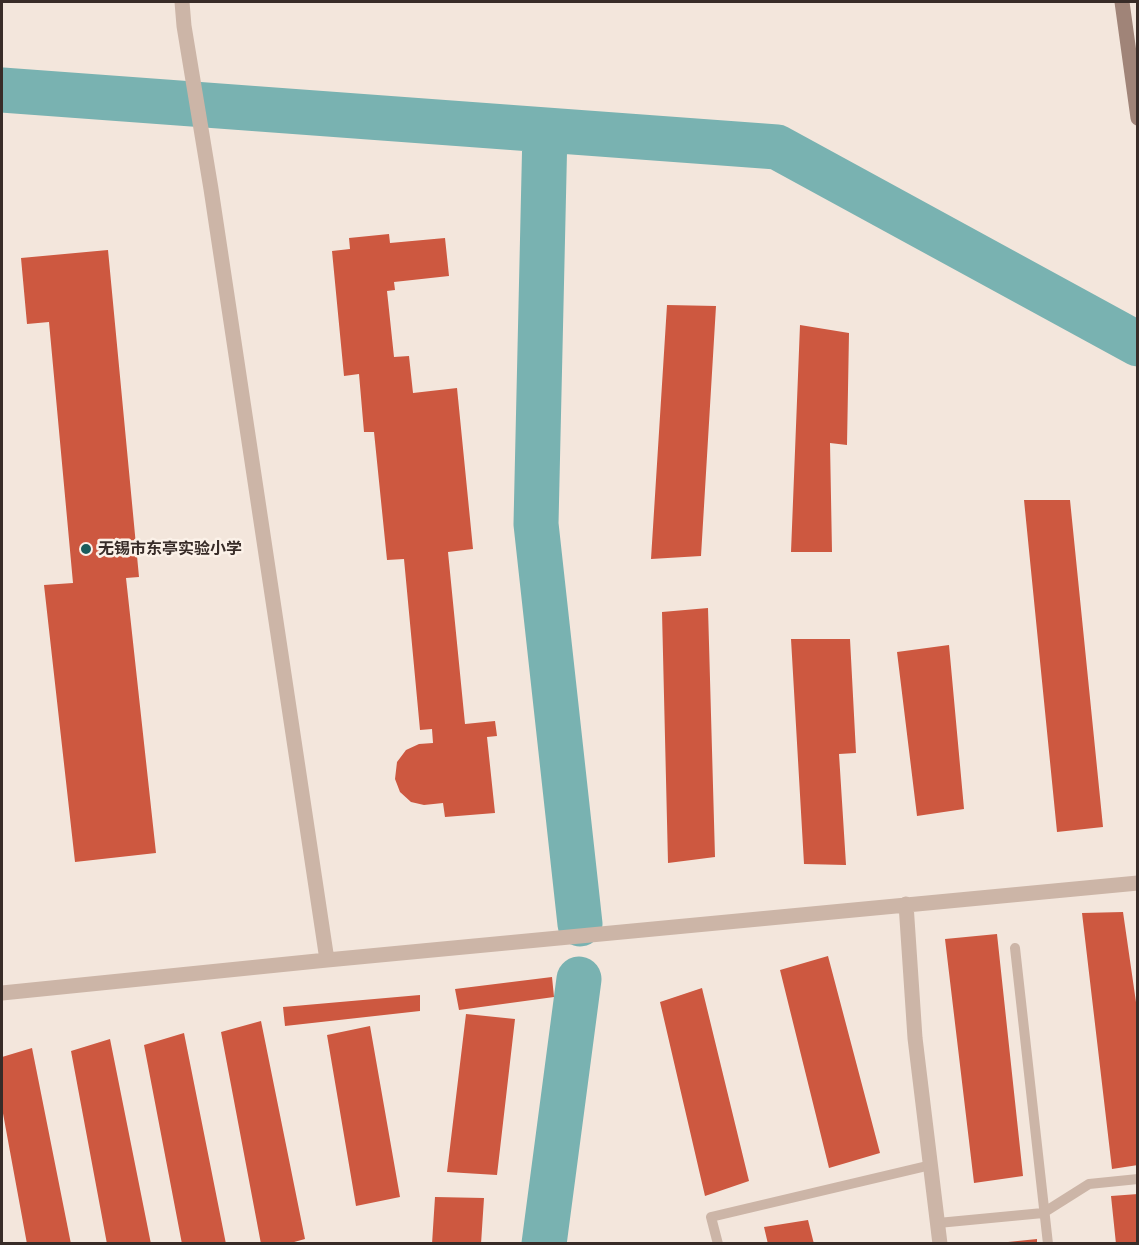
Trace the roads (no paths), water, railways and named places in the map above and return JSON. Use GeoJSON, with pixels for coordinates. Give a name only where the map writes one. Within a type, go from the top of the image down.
{"type":"FeatureCollection","features":[{"type":"Feature","properties":{"kind":"main road"},"geometry":{"type":"LineString","coordinates":[[1122,2],[1137,118]]}},
{"type":"Feature","properties":{"kind":"street"},"geometry":{"type":"LineString","coordinates":[[182,2],[327,960]]}},
{"type":"Feature","properties":{"kind":"street"},"geometry":{"type":"LineString","coordinates":[[2,993],[1137,883]]}},
{"type":"Feature","properties":{"kind":"street"},"geometry":{"type":"LineString","coordinates":[[906,904],[915,1038],[940,1244]]}},
{"type":"Feature","properties":{"kind":"lane"},"geometry":{"type":"LineString","coordinates":[[1015,948],[1048,1244]]}},
{"type":"Feature","properties":{"kind":"lane"},"geometry":{"type":"LineString","coordinates":[[718,1244],[711,1216],[931,1165]]}},
{"type":"Feature","properties":{"kind":"lane"},"geometry":{"type":"LineString","coordinates":[[938,1223],[1043,1213],[1089,1184],[1137,1179]]}},
{"type":"Feature","properties":{"kind":"waterway"},"geometry":{"type":"LineString","coordinates":[[2,90],[777,147],[1138,344]]}},
{"type":"Feature","properties":{"kind":"waterway"},"geometry":{"type":"LineString","coordinates":[[545,130],[536,524],[580,924]]}},
{"type":"Feature","properties":{"kind":"waterway"},"geometry":{"type":"LineString","coordinates":[[544,1244],[579,979]]}},
{"type":"Feature","properties":{"kind":"place","name":"无锡市东亭实验小学"},"geometry":{"type":"Point","coordinates":[86,549]}}]}
